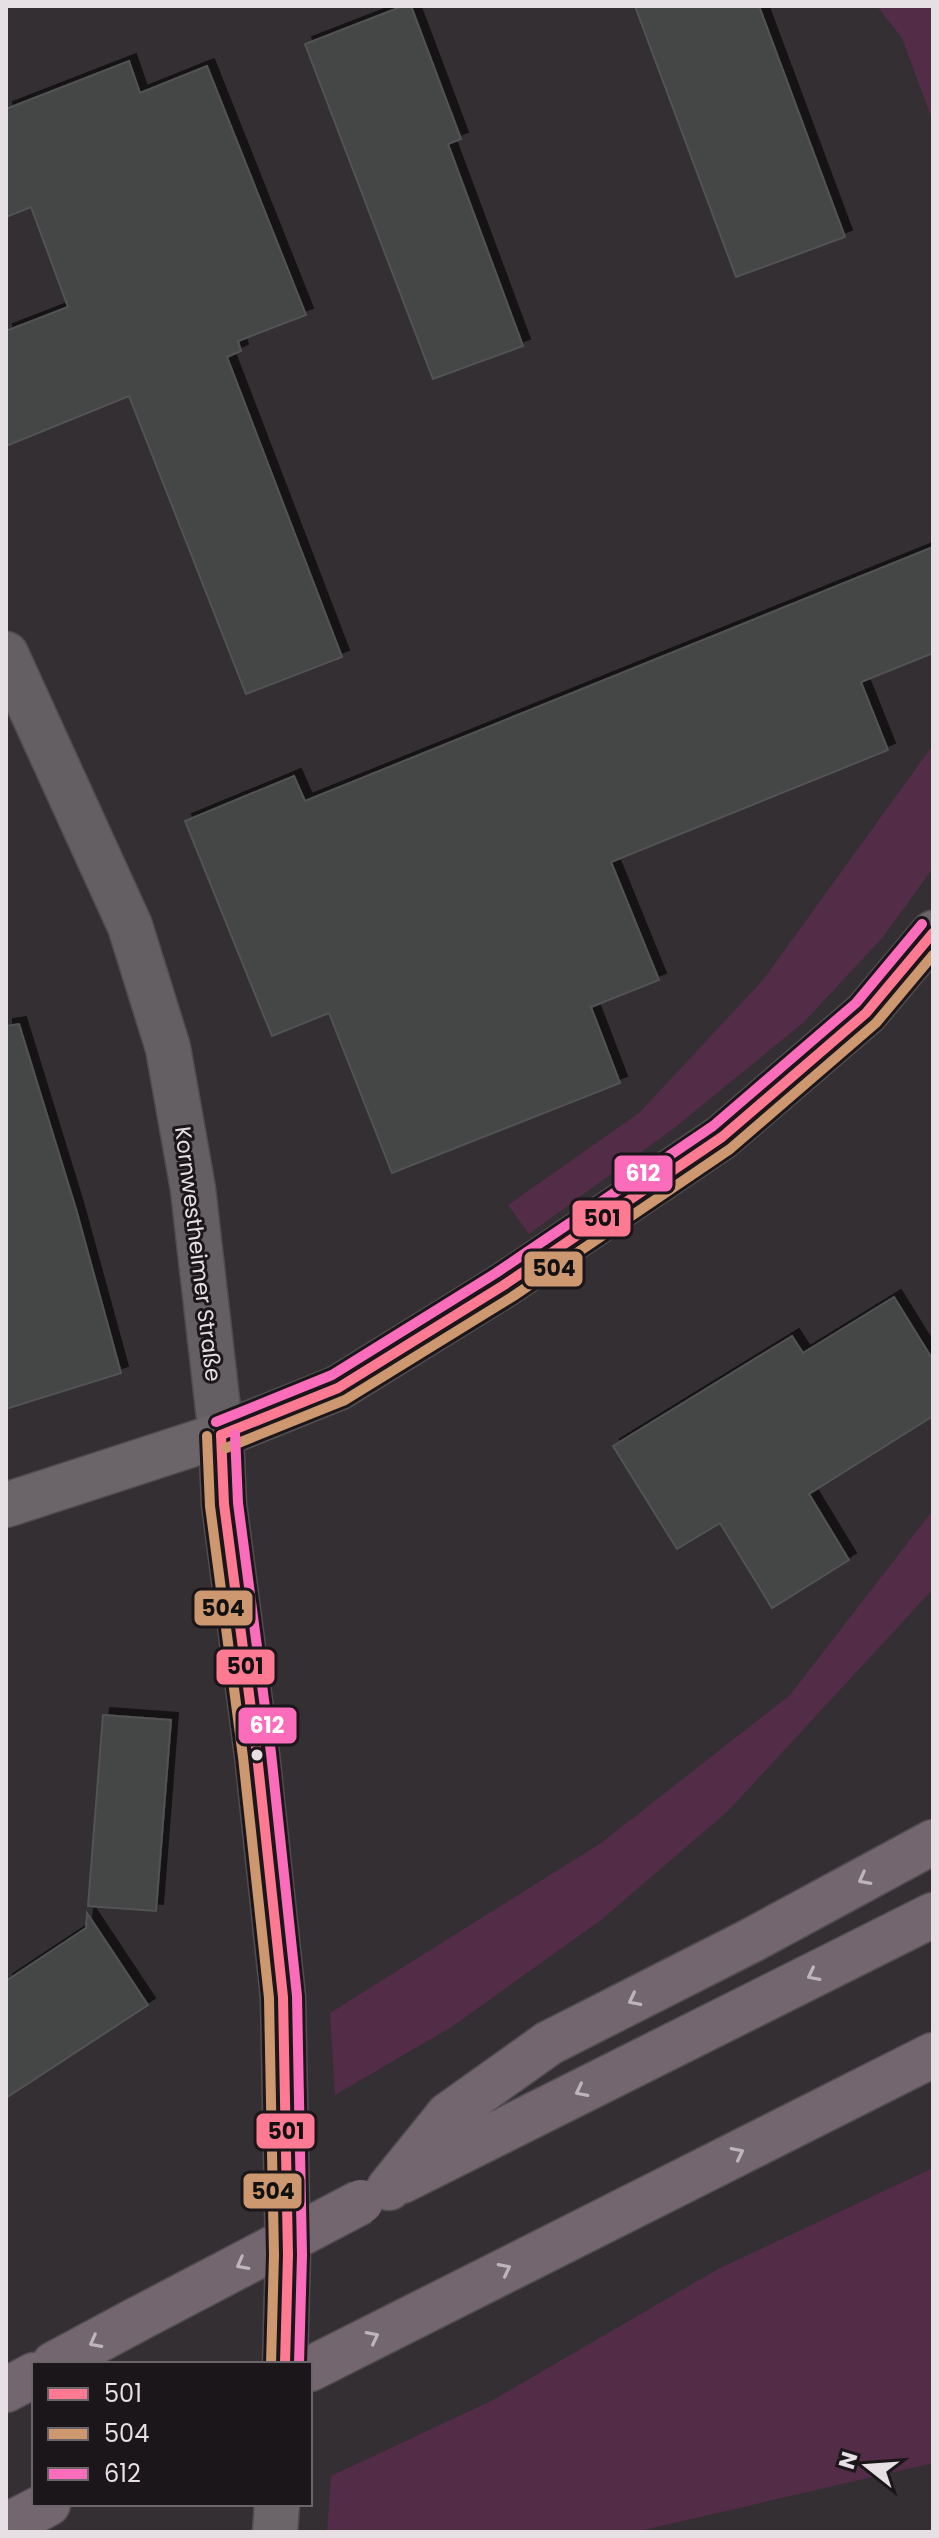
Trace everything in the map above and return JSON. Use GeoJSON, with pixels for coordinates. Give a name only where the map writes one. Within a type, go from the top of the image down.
{"type":"FeatureCollection","features":[{"type":"Feature","properties":{"kind":"highway"},"geometry":{"type":"LineString","coordinates":[[413,2167],[448,2115],[549,2043],[752,1940],[933,1842]]}},
{"type":"Feature","properties":{"kind":"highway"},"geometry":{"type":"LineString","coordinates":[[58,2362],[413,2167],[933,1915]]}},
{"type":"Feature","properties":{"kind":"highway"},"geometry":{"type":"LineString","coordinates":[[312,2368],[933,2055]]}},
{"type":"Feature","properties":{"kind":"highway"},"geometry":{"type":"LineString","coordinates":[[6,2390],[32,2376]]}},
{"type":"Feature","properties":{"kind":"highway"},"geometry":{"type":"LineString","coordinates":[[6,2526],[44,2506]]}},
{"type":"Feature","properties":{"kind":"street","name":"Kornwestheimer Straße"},"geometry":{"type":"LineString","coordinates":[[6,654],[130,926],[168,1048],[193,1189],[221,1435],[224,1504],[257,1755],[283,1997],[288,2255],[285,2362]]}},
{"type":"Feature","properties":{"kind":"street"},"geometry":{"type":"LineString","coordinates":[[6,1505],[221,1435],[338,1388],[504,1285],[722,1137],[866,1013],[933,933]]}},
{"type":"Feature","properties":{"kind":"street"},"geometry":{"type":"LineString","coordinates":[[275,2532],[277,2506]]}},
{"type":"Feature","properties":{"kind":"shaded area"},"geometry":{"type":"Polygon","coordinates":[[[877,6],[933,6],[933,122],[902,38],[877,6]]]}},
{"type":"Feature","properties":{"kind":"shaded area"},"geometry":{"type":"Polygon","coordinates":[[[933,745],[933,868],[883,937],[803,1023],[673,1129],[529,1234],[508,1205],[639,1113],[763,980],[933,745]]]}},
{"type":"Feature","properties":{"kind":"shaded area"},"geometry":{"type":"Polygon","coordinates":[[[933,1510],[933,1589],[728,1811],[601,1920],[453,2026],[335,2095],[330,2013],[601,1843],[790,1695],[933,1510]]]}},
{"type":"Feature","properties":{"kind":"shaded area"},"geometry":{"type":"Polygon","coordinates":[[[933,2168],[933,2463],[635,2532],[327,2532],[331,2476],[493,2400],[718,2269],[933,2168]]]}},
{"type":"Feature","properties":{"kind":"building"},"geometry":{"type":"Polygon","coordinates":[[[403,6],[411,6],[461,139],[448,144],[523,346],[433,379],[305,44],[403,6]]]}},
{"type":"Feature","properties":{"kind":"building"},"geometry":{"type":"Polygon","coordinates":[[[635,6],[759,6],[845,237],[736,277],[635,6]]]}},
{"type":"Feature","properties":{"kind":"building"},"geometry":{"type":"Polygon","coordinates":[[[129,61],[140,93],[207,66],[306,315],[238,341],[241,351],[227,357],[342,657],[246,694],[129,396],[6,446],[6,331],[68,307],[31,207],[6,217],[6,109],[129,61]]]}},
{"type":"Feature","properties":{"kind":"building"},"geometry":{"type":"Polygon","coordinates":[[[933,547],[933,653],[861,682],[888,750],[611,862],[659,980],[591,1007],[620,1083],[392,1173],[329,1013],[272,1036],[185,821],[294,776],[305,801],[933,547]]]}},
{"type":"Feature","properties":{"kind":"building"},"geometry":{"type":"Polygon","coordinates":[[[19,1024],[76,1209],[121,1373],[6,1409],[6,1026],[19,1024]]]}},
{"type":"Feature","properties":{"kind":"building"},"geometry":{"type":"Polygon","coordinates":[[[894,1297],[933,1360],[933,1416],[809,1494],[849,1560],[772,1608],[720,1523],[677,1549],[613,1446],[792,1336],[803,1353],[894,1297]]]}},
{"type":"Feature","properties":{"kind":"building"},"geometry":{"type":"Polygon","coordinates":[[[103,1715],[171,1720],[156,1911],[88,1906],[103,1715]]]}},
{"type":"Feature","properties":{"kind":"building"},"geometry":{"type":"Polygon","coordinates":[[[87,1913],[148,2005],[6,2098],[6,1981],[86,1928],[87,1913]]]}},
{"type":"Feature","properties":{"kind":"transit line","name":"612"},"geometry":{"type":"LineString","coordinates":[[216,1422],[332,1375],[496,1273],[713,1126],[856,1003],[922,924]]}},
{"type":"Feature","properties":{"kind":"transit line","name":"501"},"geometry":{"type":"LineString","coordinates":[[221,1435],[338,1388],[504,1285],[722,1137],[866,1013],[933,933]]}},
{"type":"Feature","properties":{"kind":"transit line","name":"504"},"geometry":{"type":"LineString","coordinates":[[226,1448],[345,1400],[512,1297],[730,1149],[876,1023],[933,955]]}},
{"type":"Feature","properties":{"kind":"transit line","name":"612"},"geometry":{"type":"LineString","coordinates":[[235,1434],[238,1503],[271,1753],[297,1996],[302,2255],[299,2362]]}},
{"type":"Feature","properties":{"kind":"transit line","name":"501"},"geometry":{"type":"LineString","coordinates":[[221,1435],[224,1504],[257,1755],[283,1997],[288,2255],[285,2362]]}},
{"type":"Feature","properties":{"kind":"transit line","name":"504"},"geometry":{"type":"LineString","coordinates":[[207,1436],[210,1506],[243,1757],[269,1998],[274,2255],[271,2362]]}}]}
